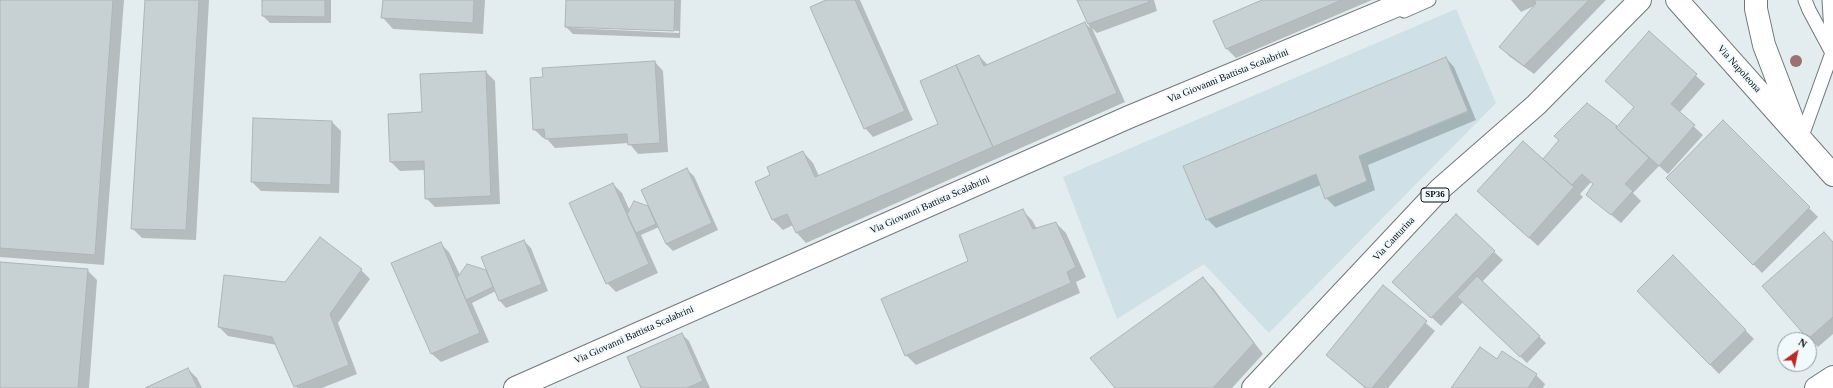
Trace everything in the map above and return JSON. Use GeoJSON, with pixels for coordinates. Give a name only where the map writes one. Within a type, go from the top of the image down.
{"type":"FeatureCollection","features":[{"type":"Feature","properties":{"kind":"street","name":"Via Giovanni Battista Scalabrini"},"geometry":{"type":"LineString","coordinates":[[515,388],[1129,117],[1410,0]]}},
{"type":"Feature","properties":{"kind":"street","name":"Via Napoleona"},"geometry":{"type":"LineString","coordinates":[[1677,0],[1833,175]]}},
{"type":"Feature","properties":{"kind":"street","name":"Via Napoleona"},"geometry":{"type":"LineString","coordinates":[[1756,0],[1756,9],[1764,45],[1780,90],[1801,139]]}},
{"type":"Feature","properties":{"kind":"street","name":"Via Canturina"},"geometry":{"type":"LineString","coordinates":[[1253,388],[1440,189],[1536,105],[1632,4]]}},
{"type":"Feature","properties":{"kind":"street"},"geometry":{"type":"LineString","coordinates":[[1816,388],[1833,377]]}},
{"type":"Feature","properties":{"kind":"lane","name":"Via Giovanni Battista Scalabrini"},"geometry":{"type":"LineString","coordinates":[[1348,27],[1364,28],[1429,0]]}},
{"type":"Feature","properties":{"kind":"lane"},"geometry":{"type":"LineString","coordinates":[[1805,0],[1808,10],[1832,52]]}},
{"type":"Feature","properties":{"kind":"lane"},"geometry":{"type":"LineString","coordinates":[[1801,139],[1832,52],[1829,0]]}},
{"type":"Feature","properties":{"kind":"shaded area"},"geometry":{"type":"Polygon","coordinates":[[[1456,9],[1496,103],[1269,333],[1204,264],[1117,319],[1063,177],[1456,9]],[[1446,57],[1184,165],[1206,220],[1316,174],[1326,199],[1366,181],[1359,156],[1468,112],[1446,57]]]}},
{"type":"Feature","properties":{"kind":"building"},"geometry":{"type":"Polygon","coordinates":[[[0,0],[113,0],[95,255],[0,248],[0,0]]]}},
{"type":"Feature","properties":{"kind":"building"},"geometry":{"type":"Polygon","coordinates":[[[145,0],[199,0],[186,230],[131,229],[145,0]]]}},
{"type":"Feature","properties":{"kind":"building"},"geometry":{"type":"Polygon","coordinates":[[[262,0],[325,0],[325,17],[262,16],[262,0]]]}},
{"type":"Feature","properties":{"kind":"building"},"geometry":{"type":"Polygon","coordinates":[[[383,0],[474,0],[473,23],[381,18],[383,0]]]}},
{"type":"Feature","properties":{"kind":"building"},"geometry":{"type":"Polygon","coordinates":[[[566,0],[675,0],[674,31],[565,27],[566,0]]]}},
{"type":"Feature","properties":{"kind":"building"},"geometry":{"type":"Polygon","coordinates":[[[826,0],[855,0],[905,111],[864,129],[810,7],[826,0]]]}},
{"type":"Feature","properties":{"kind":"building"},"geometry":{"type":"Polygon","coordinates":[[[1077,0],[1148,0],[1149,2],[1088,24],[1077,0]]]}},
{"type":"Feature","properties":{"kind":"building"},"geometry":{"type":"Polygon","coordinates":[[[1262,0],[1342,0],[1226,49],[1213,21],[1262,0]]]}},
{"type":"Feature","properties":{"kind":"building"},"geometry":{"type":"Polygon","coordinates":[[[1534,0],[1589,0],[1524,66],[1499,47],[1536,3],[1534,0]]]}},
{"type":"Feature","properties":{"kind":"building"},"geometry":{"type":"Polygon","coordinates":[[[1085,22],[1117,93],[993,147],[956,65],[979,55],[984,66],[1085,22]]]}},
{"type":"Feature","properties":{"kind":"building"},"geometry":{"type":"Polygon","coordinates":[[[1649,31],[1697,74],[1671,104],[1695,125],[1659,166],[1616,128],[1634,107],[1605,81],[1649,31]]]}},
{"type":"Feature","properties":{"kind":"building"},"geometry":{"type":"Polygon","coordinates":[[[1446,57],[1468,111],[1359,156],[1367,181],[1325,199],[1316,174],[1206,220],[1183,166],[1446,57]]]}},
{"type":"Feature","properties":{"kind":"building"},"geometry":{"type":"Polygon","coordinates":[[[655,61],[660,143],[628,145],[627,134],[545,139],[544,129],[533,130],[530,78],[543,77],[542,68],[655,61]]]}},
{"type":"Feature","properties":{"kind":"building"},"geometry":{"type":"Polygon","coordinates":[[[956,65],[993,147],[796,233],[787,214],[772,220],[755,182],[770,175],[767,167],[803,151],[815,177],[938,124],[920,81],[956,65]]]}},
{"type":"Feature","properties":{"kind":"building"},"geometry":{"type":"Polygon","coordinates":[[[486,71],[491,196],[425,199],[424,161],[390,162],[388,114],[422,112],[420,74],[486,71]]]}},
{"type":"Feature","properties":{"kind":"building"},"geometry":{"type":"Polygon","coordinates":[[[1587,103],[1617,126],[1616,128],[1649,158],[1625,184],[1633,191],[1611,215],[1586,195],[1593,184],[1582,174],[1572,185],[1543,159],[1559,140],[1554,136],[1587,103]]]}},
{"type":"Feature","properties":{"kind":"building"},"geometry":{"type":"Polygon","coordinates":[[[253,118],[332,121],[331,185],[251,182],[253,118]]]}},
{"type":"Feature","properties":{"kind":"building"},"geometry":{"type":"Polygon","coordinates":[[[1723,120],[1810,207],[1753,265],[1666,178],[1723,120]]]}},
{"type":"Feature","properties":{"kind":"building"},"geometry":{"type":"Polygon","coordinates":[[[1523,141],[1574,187],[1529,238],[1477,191],[1523,141]]]}},
{"type":"Feature","properties":{"kind":"building"},"geometry":{"type":"Polygon","coordinates":[[[687,168],[712,223],[666,244],[641,190],[687,168]]]}},
{"type":"Feature","properties":{"kind":"building"},"geometry":{"type":"Polygon","coordinates":[[[613,183],[649,264],[606,284],[569,203],[613,183]]]}},
{"type":"Feature","properties":{"kind":"building"},"geometry":{"type":"Polygon","coordinates":[[[634,201],[648,206],[656,224],[636,233],[627,214],[634,201]]]}},
{"type":"Feature","properties":{"kind":"building"},"geometry":{"type":"Polygon","coordinates":[[[1023,209],[1033,229],[1056,222],[1076,267],[1067,272],[1071,283],[905,356],[881,299],[968,261],[959,235],[1023,209]]]}},
{"type":"Feature","properties":{"kind":"building"},"geometry":{"type":"Polygon","coordinates":[[[1456,214],[1495,251],[1431,318],[1392,282],[1456,214]]]}},
{"type":"Feature","properties":{"kind":"building"},"geometry":{"type":"Polygon","coordinates":[[[1824,232],[1833,242],[1833,317],[1816,332],[1802,332],[1762,286],[1824,232]]]}},
{"type":"Feature","properties":{"kind":"building"},"geometry":{"type":"Polygon","coordinates":[[[320,237],[362,269],[330,314],[349,365],[294,387],[272,337],[218,327],[224,275],[285,282],[320,237]]]}},
{"type":"Feature","properties":{"kind":"building"},"geometry":{"type":"Polygon","coordinates":[[[524,240],[542,284],[499,301],[481,257],[524,240]]]}},
{"type":"Feature","properties":{"kind":"building"},"geometry":{"type":"Polygon","coordinates":[[[441,242],[480,333],[431,354],[391,263],[441,242]]]}},
{"type":"Feature","properties":{"kind":"building"},"geometry":{"type":"Polygon","coordinates":[[[1673,255],[1746,330],[1710,365],[1637,291],[1673,255]]]}},
{"type":"Feature","properties":{"kind":"building"},"geometry":{"type":"Polygon","coordinates":[[[0,262],[88,269],[78,388],[0,388],[0,262]]]}},
{"type":"Feature","properties":{"kind":"building"},"geometry":{"type":"Polygon","coordinates":[[[467,264],[486,270],[493,287],[466,300],[457,278],[467,264]]]}},
{"type":"Feature","properties":{"kind":"building"},"geometry":{"type":"Polygon","coordinates":[[[1477,276],[1540,336],[1520,357],[1457,297],[1477,276]]]}},
{"type":"Feature","properties":{"kind":"building"},"geometry":{"type":"Polygon","coordinates":[[[1203,277],[1254,343],[1213,388],[1115,388],[1090,358],[1203,277]]]}},
{"type":"Feature","properties":{"kind":"building"},"geometry":{"type":"Polygon","coordinates":[[[1383,285],[1427,321],[1372,388],[1366,388],[1326,355],[1383,285]]]}},
{"type":"Feature","properties":{"kind":"building"},"geometry":{"type":"Polygon","coordinates":[[[682,333],[703,381],[687,388],[641,388],[627,357],[682,333]]]}},
{"type":"Feature","properties":{"kind":"building"},"geometry":{"type":"Polygon","coordinates":[[[1480,347],[1497,359],[1502,351],[1537,374],[1528,388],[1451,388],[1480,347]]]}},
{"type":"Feature","properties":{"kind":"building"},"geometry":{"type":"Polygon","coordinates":[[[188,368],[198,388],[145,388],[188,368]]]}}]}
